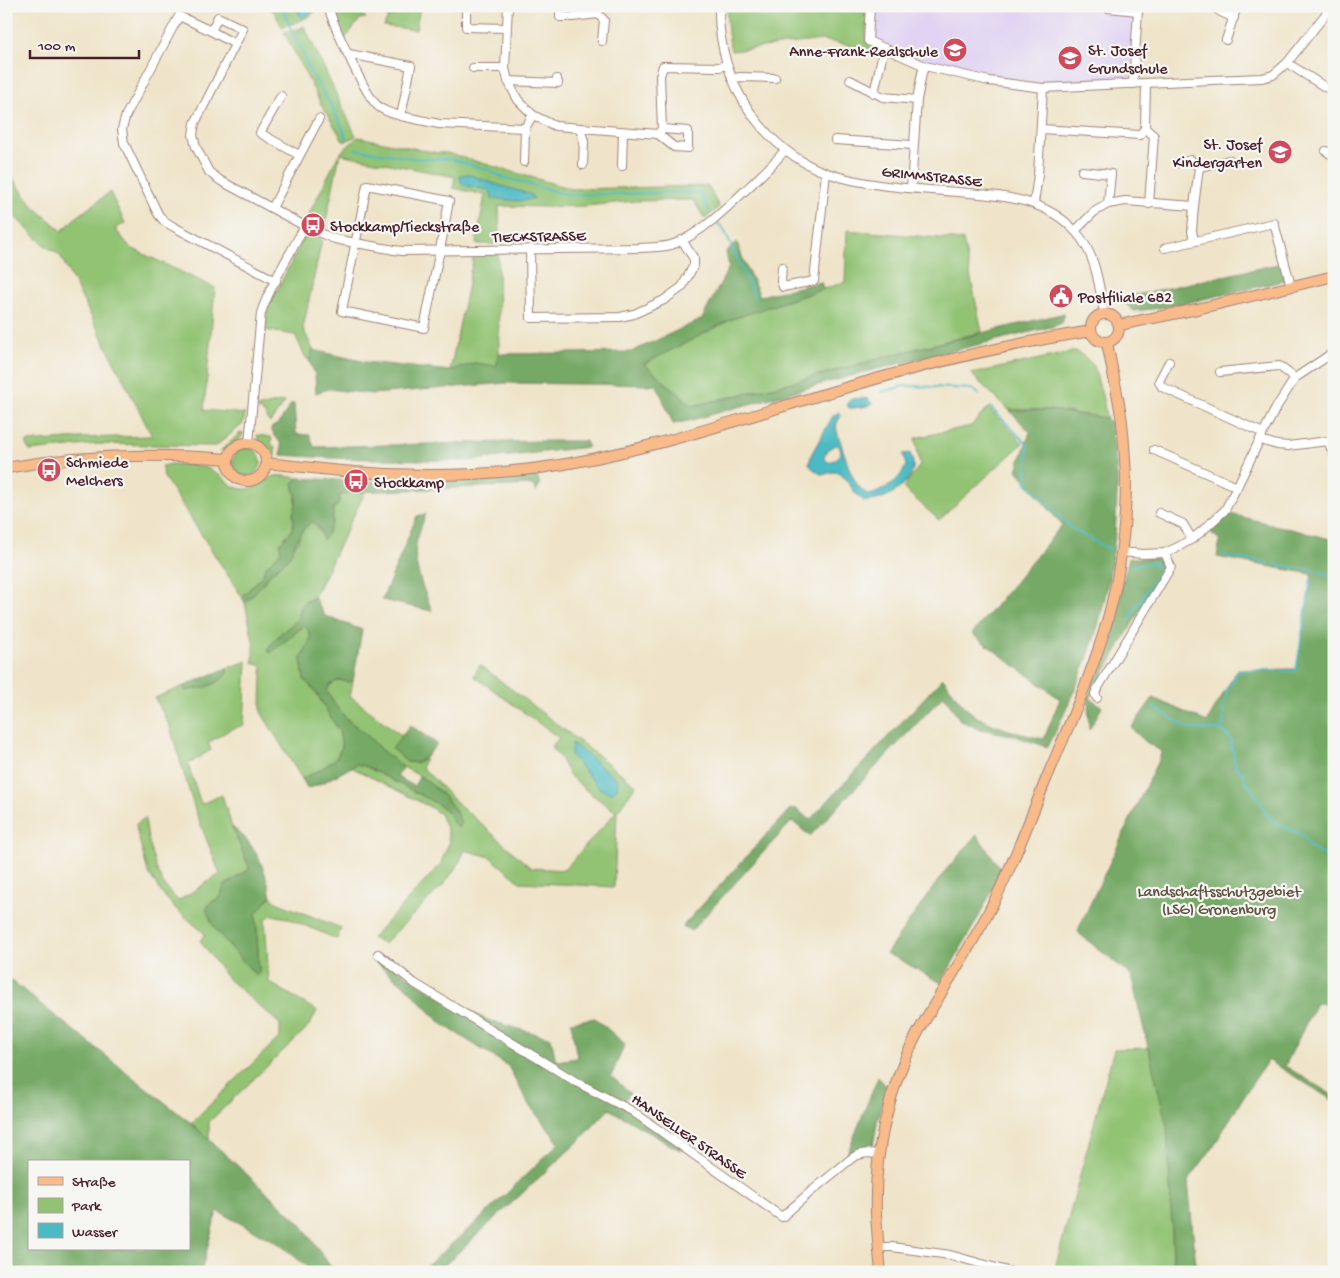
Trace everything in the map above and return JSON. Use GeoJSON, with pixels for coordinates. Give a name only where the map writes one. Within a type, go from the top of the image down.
{"type":"FeatureCollection","features":[{"type":"Feature","properties":{"kind":"main road"},"geometry":{"type":"LineString","coordinates":[[1119,325],[1334,276]]}},
{"type":"Feature","properties":{"kind":"main road"},"geometry":{"type":"LineString","coordinates":[[1104,313],[1114,317],[1119,325],[1117,335],[1107,342],[1098,340],[1091,331],[1092,321],[1104,313]]}},
{"type":"Feature","properties":{"kind":"main road"},"geometry":{"type":"LineString","coordinates":[[266,463],[356,472],[420,475],[542,468],[673,439],[884,376],[946,360],[1091,331]]}},
{"type":"Feature","properties":{"kind":"main road"},"geometry":{"type":"LineString","coordinates":[[881,1272],[876,1196],[879,1154],[890,1100],[904,1062],[924,1022],[998,894],[1080,698],[1107,622],[1122,552],[1126,489],[1123,430],[1107,342]]}},
{"type":"Feature","properties":{"kind":"main road"},"geometry":{"type":"LineString","coordinates":[[248,443],[254,444],[263,452],[266,463],[257,478],[245,480],[234,476],[228,465],[228,459],[237,445],[248,443]]}},
{"type":"Feature","properties":{"kind":"main road"},"geometry":{"type":"LineString","coordinates":[[6,468],[54,460],[95,457],[164,456],[228,459]]}},
{"type":"Feature","properties":{"kind":"street"},"geometry":{"type":"LineString","coordinates":[[328,6],[334,25],[372,100],[379,107],[401,116],[439,124],[525,128]]}},
{"type":"Feature","properties":{"kind":"street"},"geometry":{"type":"LineString","coordinates":[[355,6],[371,10],[382,9],[388,6]]}},
{"type":"Feature","properties":{"kind":"street"},"geometry":{"type":"LineString","coordinates":[[508,6],[505,68],[508,81],[518,100],[533,115],[555,126],[623,132],[660,131],[660,76],[663,66],[728,66]]}},
{"type":"Feature","properties":{"kind":"street"},"geometry":{"type":"LineString","coordinates":[[560,6],[560,17],[570,17],[599,10],[604,20],[602,41]]}},
{"type":"Feature","properties":{"kind":"street","name":"GRIMMSTRASSE"},"geometry":{"type":"LineString","coordinates":[[719,6],[722,44],[732,79],[747,108],[759,125],[785,150],[826,173],[862,182],[1018,199],[1034,203],[1052,212],[1075,231],[1087,247],[1098,276],[1104,313]]}},
{"type":"Feature","properties":{"kind":"street"},"geometry":{"type":"LineString","coordinates":[[870,6],[868,41],[925,66],[989,81],[1043,88],[1262,78],[1273,75],[1287,63],[1332,6]]}},
{"type":"Feature","properties":{"kind":"street"},"geometry":{"type":"LineString","coordinates":[[1107,6],[1108,8],[1138,11],[1133,84]]}},
{"type":"Feature","properties":{"kind":"street"},"geometry":{"type":"LineString","coordinates":[[1213,6],[1234,18]]}},
{"type":"Feature","properties":{"kind":"street"},"geometry":{"type":"LineString","coordinates":[[1226,40],[1238,6]]}},
{"type":"Feature","properties":{"kind":"street"},"geometry":{"type":"LineString","coordinates":[[466,8],[466,27],[506,28]]}},
{"type":"Feature","properties":{"kind":"street"},"geometry":{"type":"LineString","coordinates":[[235,44],[179,16],[126,115],[122,129],[124,144],[158,214],[164,221],[276,281]]}},
{"type":"Feature","properties":{"kind":"street","name":"TIECKSTRASSE"},"geometry":{"type":"LineString","coordinates":[[211,31],[218,17],[242,29],[194,123],[193,134],[196,147],[209,172],[221,182],[301,224],[305,229],[337,239],[394,250],[665,246],[689,236],[727,208],[785,150]]}},
{"type":"Feature","properties":{"kind":"street"},"geometry":{"type":"LineString","coordinates":[[874,93],[884,48]]}},
{"type":"Feature","properties":{"kind":"street"},"geometry":{"type":"LineString","coordinates":[[349,54],[411,66],[401,116]]}},
{"type":"Feature","properties":{"kind":"street"},"geometry":{"type":"LineString","coordinates":[[1287,63],[1334,91]]}},
{"type":"Feature","properties":{"kind":"street"},"geometry":{"type":"LineString","coordinates":[[911,188],[917,100],[925,66]]}},
{"type":"Feature","properties":{"kind":"street"},"geometry":{"type":"LineString","coordinates":[[473,68],[505,68]]}},
{"type":"Feature","properties":{"kind":"street"},"geometry":{"type":"LineString","coordinates":[[732,79],[739,77],[775,78]]}},
{"type":"Feature","properties":{"kind":"street"},"geometry":{"type":"LineString","coordinates":[[508,81],[558,83],[557,79]]}},
{"type":"Feature","properties":{"kind":"street"},"geometry":{"type":"LineString","coordinates":[[850,80],[883,97],[917,100]]}},
{"type":"Feature","properties":{"kind":"street"},"geometry":{"type":"LineString","coordinates":[[1041,129],[1140,134],[1145,128],[1146,84]]}},
{"type":"Feature","properties":{"kind":"street"},"geometry":{"type":"LineString","coordinates":[[1034,203],[1038,175],[1043,88]]}},
{"type":"Feature","properties":{"kind":"street"},"geometry":{"type":"LineString","coordinates":[[281,96],[260,133],[299,155]]}},
{"type":"Feature","properties":{"kind":"street"},"geometry":{"type":"LineString","coordinates":[[524,162],[525,128],[533,115]]}},
{"type":"Feature","properties":{"kind":"street"},"geometry":{"type":"LineString","coordinates":[[272,208],[319,119]]}},
{"type":"Feature","properties":{"kind":"street"},"geometry":{"type":"LineString","coordinates":[[580,128],[584,141],[583,165]]}},
{"type":"Feature","properties":{"kind":"street"},"geometry":{"type":"LineString","coordinates":[[1145,128],[1154,136],[1149,204]]}},
{"type":"Feature","properties":{"kind":"street"},"geometry":{"type":"LineString","coordinates":[[622,166],[623,132]]}},
{"type":"Feature","properties":{"kind":"street"},"geometry":{"type":"LineString","coordinates":[[834,140],[913,145]]}},
{"type":"Feature","properties":{"kind":"street"},"geometry":{"type":"LineString","coordinates":[[1178,163],[1191,160],[1199,168]]}},
{"type":"Feature","properties":{"kind":"street"},"geometry":{"type":"LineString","coordinates":[[1199,168],[1230,160]]}},
{"type":"Feature","properties":{"kind":"street"},"geometry":{"type":"LineString","coordinates":[[1194,241],[1192,231],[1199,168]]}},
{"type":"Feature","properties":{"kind":"street"},"geometry":{"type":"LineString","coordinates":[[1082,171],[1112,174],[1108,204]]}},
{"type":"Feature","properties":{"kind":"street"},"geometry":{"type":"LineString","coordinates":[[782,267],[781,281],[783,287],[814,281],[826,173]]}},
{"type":"Feature","properties":{"kind":"street"},"geometry":{"type":"LineString","coordinates":[[367,185],[449,202],[440,250],[424,328],[342,311],[367,185]]}},
{"type":"Feature","properties":{"kind":"street"},"geometry":{"type":"LineString","coordinates":[[1075,231],[1094,212],[1108,204],[1125,201],[1194,206]]}},
{"type":"Feature","properties":{"kind":"street"},"geometry":{"type":"LineString","coordinates":[[1165,248],[1274,223],[1291,286]]}},
{"type":"Feature","properties":{"kind":"street"},"geometry":{"type":"LineString","coordinates":[[248,443],[261,314],[300,234],[305,229]]}},
{"type":"Feature","properties":{"kind":"street"},"geometry":{"type":"LineString","coordinates":[[530,249],[532,318],[620,317],[634,314],[674,294],[682,287],[694,266],[694,260],[682,240]]}},
{"type":"Feature","properties":{"kind":"street"},"geometry":{"type":"LineString","coordinates":[[1122,552],[1143,554],[1165,553],[1192,539],[1205,529],[1225,510],[1276,408],[1295,378],[1334,352]]}},
{"type":"Feature","properties":{"kind":"street"},"geometry":{"type":"LineString","coordinates":[[1169,362],[1160,382],[1162,387],[1277,445],[1288,446],[1328,441],[1334,456]]}},
{"type":"Feature","properties":{"kind":"street"},"geometry":{"type":"LineString","coordinates":[[1220,372],[1279,366],[1295,378]]}},
{"type":"Feature","properties":{"kind":"street"},"geometry":{"type":"LineString","coordinates":[[1154,450],[1237,487]]}},
{"type":"Feature","properties":{"kind":"street"},"geometry":{"type":"LineString","coordinates":[[1159,513],[1183,524],[1192,539]]}},
{"type":"Feature","properties":{"kind":"street"},"geometry":{"type":"LineString","coordinates":[[1096,698],[1096,691],[1171,567],[1165,553]]}},
{"type":"Feature","properties":{"kind":"street","name":"HANSELLER STRASSE"},"geometry":{"type":"LineString","coordinates":[[378,954],[414,983],[578,1083],[632,1111],[782,1218],[857,1154],[879,1154]]}},
{"type":"Feature","properties":{"kind":"street"},"geometry":{"type":"LineString","coordinates":[[878,1247],[892,1247],[950,1255],[1011,1272]]}},
{"type":"Feature","properties":{"kind":"shaded area"},"geometry":{"type":"Polygon","coordinates":[[[875,6],[1105,6],[1135,13],[1130,81],[1043,83],[989,76],[927,62],[874,38],[875,6]]]}},
{"type":"Feature","properties":{"kind":"green space"},"geometry":{"type":"Polygon","coordinates":[[[264,6],[320,6],[308,17],[282,27],[274,11],[264,6]]]}},
{"type":"Feature","properties":{"kind":"green space"},"geometry":{"type":"Polygon","coordinates":[[[333,6],[357,9],[366,18],[360,19],[345,39],[331,8],[333,6]]]}},
{"type":"Feature","properties":{"kind":"green space"},"geometry":{"type":"Polygon","coordinates":[[[403,6],[420,6],[416,30],[384,26],[388,17],[395,15],[403,6]]]}},
{"type":"Feature","properties":{"kind":"green space"},"geometry":{"type":"Polygon","coordinates":[[[726,6],[867,6],[866,39],[882,43],[880,51],[822,40],[731,51],[726,6]]]}},
{"type":"Feature","properties":{"kind":"green space"},"geometry":{"type":"Polygon","coordinates":[[[304,26],[356,136],[344,142],[322,106],[284,32],[304,26]]]}},
{"type":"Feature","properties":{"kind":"green space"},"geometry":{"type":"Polygon","coordinates":[[[358,137],[438,153],[447,153],[572,189],[708,186],[719,207],[705,219],[693,200],[635,201],[586,206],[499,206],[500,244],[476,244],[485,195],[453,188],[455,177],[340,154],[324,230],[306,220],[339,154],[358,137]]]}},
{"type":"Feature","properties":{"kind":"green space"},"geometry":{"type":"Polygon","coordinates":[[[6,165],[12,177],[33,206],[62,231],[73,220],[110,192],[125,223],[115,229],[131,248],[215,288],[204,410],[245,414],[243,424],[216,446],[97,444],[30,451],[27,447],[27,442],[152,436],[60,255],[43,244],[6,208],[6,165]]]}},
{"type":"Feature","properties":{"kind":"green space"},"geometry":{"type":"Polygon","coordinates":[[[847,230],[963,240],[982,332],[797,381],[693,406],[644,364],[732,319],[845,282],[847,230]]]}},
{"type":"Feature","properties":{"kind":"green space"},"geometry":{"type":"Polygon","coordinates":[[[307,235],[322,240],[303,328],[313,350],[309,360],[306,358],[295,335],[264,330],[268,308],[303,239],[307,235]]]}},
{"type":"Feature","properties":{"kind":"green space"},"geometry":{"type":"Polygon","coordinates":[[[737,242],[760,296],[821,282],[823,289],[732,319],[644,364],[693,406],[1065,313],[1062,323],[1051,327],[865,372],[673,424],[657,385],[506,383],[372,394],[328,389],[316,393],[315,374],[309,360],[313,350],[366,362],[450,371],[475,363],[496,366],[499,354],[631,352],[702,319],[729,267],[726,252],[737,242]]]}},
{"type":"Feature","properties":{"kind":"green space"},"geometry":{"type":"Polygon","coordinates":[[[498,254],[499,354],[496,366],[475,363],[450,371],[474,255],[498,254]]]}},
{"type":"Feature","properties":{"kind":"green space"},"geometry":{"type":"Polygon","coordinates":[[[1283,263],[1287,280],[1177,305],[1134,311],[1117,299],[1283,263]]]}},
{"type":"Feature","properties":{"kind":"green space"},"geometry":{"type":"Polygon","coordinates":[[[1076,351],[1094,366],[1106,418],[1050,410],[1009,410],[971,374],[1076,351]]]}},
{"type":"Feature","properties":{"kind":"green space"},"geometry":{"type":"Polygon","coordinates":[[[285,402],[270,423],[264,413],[256,408],[285,402]]]}},
{"type":"Feature","properties":{"kind":"green space"},"geometry":{"type":"Polygon","coordinates":[[[291,404],[294,404],[296,434],[310,435],[314,447],[586,441],[588,447],[465,461],[281,455],[280,442],[271,428],[279,423],[291,404]]]}},
{"type":"Feature","properties":{"kind":"green space"},"geometry":{"type":"Polygon","coordinates":[[[988,408],[1023,443],[939,520],[903,488],[920,465],[915,438],[971,426],[988,408]]]}},
{"type":"Feature","properties":{"kind":"green space"},"geometry":{"type":"Polygon","coordinates":[[[1009,410],[1050,410],[1106,418],[1111,423],[1116,460],[1115,536],[1108,586],[1087,659],[1048,747],[1011,735],[976,728],[960,720],[944,695],[810,836],[792,821],[691,931],[683,926],[789,810],[795,808],[810,820],[943,678],[965,706],[979,718],[1007,729],[1044,739],[1060,699],[972,634],[1062,525],[1017,470],[1030,432],[1009,410]]]}},
{"type":"Feature","properties":{"kind":"green space"},"geometry":{"type":"Polygon","coordinates":[[[240,433],[243,434],[236,443],[220,451],[240,433]]]}},
{"type":"Feature","properties":{"kind":"green space"},"geometry":{"type":"Polygon","coordinates":[[[257,435],[271,437],[271,443],[275,447],[275,457],[264,448],[257,435]]]}},
{"type":"Feature","properties":{"kind":"green space"},"geometry":{"type":"Polygon","coordinates":[[[247,448],[257,452],[261,462],[257,472],[247,476],[237,472],[233,462],[237,452],[247,448]]]}},
{"type":"Feature","properties":{"kind":"green space"},"geometry":{"type":"Polygon","coordinates":[[[171,464],[203,467],[217,473],[234,486],[243,489],[252,488],[275,476],[299,478],[293,483],[296,505],[293,514],[292,531],[286,536],[281,552],[242,597],[164,477],[162,466],[171,464]]]}},
{"type":"Feature","properties":{"kind":"green space"},"geometry":{"type":"Polygon","coordinates":[[[531,475],[537,477],[540,484],[536,492],[533,485],[352,492],[340,495],[338,505],[333,508],[330,529],[323,540],[319,529],[312,521],[301,533],[289,557],[271,573],[245,603],[242,597],[263,575],[265,567],[281,552],[280,543],[292,531],[293,514],[296,505],[293,483],[299,478],[435,482],[531,475]]]}},
{"type":"Feature","properties":{"kind":"green space"},"geometry":{"type":"Polygon","coordinates":[[[352,492],[365,492],[314,597],[303,603],[296,621],[270,645],[270,653],[304,626],[308,630],[311,638],[301,659],[304,679],[315,691],[339,731],[342,747],[336,758],[323,768],[302,779],[261,712],[262,666],[253,663],[254,645],[245,603],[270,574],[288,558],[300,534],[312,521],[321,532],[323,539],[333,521],[333,508],[338,505],[340,495],[352,492]]]}},
{"type":"Feature","properties":{"kind":"green space","name":"Landschaftsschutzgebiet (LSG) Gronenburg"},"geometry":{"type":"Polygon","coordinates":[[[1226,513],[1334,540],[1334,1005],[1316,1003],[1285,1066],[1334,1096],[1334,1101],[1268,1060],[1213,1147],[1188,1181],[1196,1265],[1203,1272],[1174,1272],[1167,1127],[1131,975],[1077,932],[1162,752],[1146,742],[1131,728],[1153,698],[1207,722],[1237,670],[1297,669],[1312,574],[1217,557],[1220,540],[1211,533],[1226,513]]]}},
{"type":"Feature","properties":{"kind":"green space"},"geometry":{"type":"Polygon","coordinates":[[[426,514],[417,540],[416,558],[419,576],[432,611],[382,600],[417,516],[426,514]]]}},
{"type":"Feature","properties":{"kind":"green space"},"geometry":{"type":"Polygon","coordinates":[[[1129,558],[1156,558],[1164,560],[1165,567],[1090,698],[1102,707],[1089,730],[1088,699],[1108,638],[1129,558]]]}},
{"type":"Feature","properties":{"kind":"green space"},"geometry":{"type":"Polygon","coordinates":[[[314,597],[325,616],[362,630],[353,681],[339,680],[330,685],[327,691],[335,705],[346,718],[381,750],[403,767],[397,777],[414,786],[420,776],[444,796],[461,822],[458,828],[448,812],[436,803],[367,767],[357,764],[308,789],[302,779],[323,768],[336,758],[342,747],[339,731],[315,691],[304,679],[301,659],[311,638],[308,630],[304,626],[270,653],[268,650],[279,635],[296,621],[303,603],[314,597]]]}},
{"type":"Feature","properties":{"kind":"green space"},"geometry":{"type":"Polygon","coordinates":[[[247,661],[244,725],[229,730],[208,743],[211,750],[188,764],[201,804],[222,795],[232,827],[250,869],[239,875],[220,898],[210,903],[259,972],[256,913],[271,896],[276,902],[341,928],[337,939],[287,918],[272,915],[265,919],[269,982],[317,1011],[308,1027],[209,1122],[209,1140],[191,1123],[280,1037],[280,1024],[228,979],[200,941],[205,934],[175,908],[161,892],[148,872],[136,824],[145,818],[154,863],[166,888],[178,901],[220,874],[195,810],[170,727],[155,698],[184,686],[186,691],[203,688],[218,682],[227,673],[227,668],[247,661]]]}},
{"type":"Feature","properties":{"kind":"green space"},"geometry":{"type":"Polygon","coordinates":[[[480,665],[636,785],[617,812],[614,887],[520,882],[490,857],[465,850],[457,867],[443,885],[384,944],[372,938],[440,865],[449,843],[447,830],[440,814],[430,807],[351,767],[357,764],[367,767],[436,803],[448,812],[453,822],[456,811],[436,788],[381,750],[346,718],[335,705],[327,691],[330,685],[339,680],[353,681],[350,696],[402,736],[393,749],[407,762],[416,763],[425,758],[422,767],[453,799],[531,868],[564,870],[616,812],[570,776],[551,747],[559,738],[474,676],[480,665]]]}},
{"type":"Feature","properties":{"kind":"green space"},"geometry":{"type":"Polygon","coordinates":[[[227,668],[227,673],[223,678],[213,684],[185,691],[184,686],[227,668]]]}},
{"type":"Feature","properties":{"kind":"green space"},"geometry":{"type":"Polygon","coordinates":[[[410,725],[437,744],[425,758],[416,763],[407,762],[392,749],[410,725]]]}},
{"type":"Feature","properties":{"kind":"green space"},"geometry":{"type":"Polygon","coordinates":[[[232,827],[247,841],[258,857],[266,876],[271,896],[256,913],[259,972],[256,976],[215,929],[206,910],[210,903],[220,898],[224,886],[250,869],[232,827]]]}},
{"type":"Feature","properties":{"kind":"green space"},"geometry":{"type":"Polygon","coordinates":[[[977,835],[1002,871],[941,983],[897,958],[886,954],[945,871],[977,835]]]}},
{"type":"Feature","properties":{"kind":"green space"},"geometry":{"type":"Polygon","coordinates":[[[377,956],[431,991],[487,1020],[551,1038],[556,1061],[577,1058],[571,1022],[595,1018],[625,1044],[611,1076],[630,1093],[624,1101],[684,1144],[681,1151],[609,1109],[580,1140],[437,1272],[420,1272],[480,1219],[559,1143],[529,1105],[508,1066],[442,1024],[406,987],[375,962],[377,956]]]}},
{"type":"Feature","properties":{"kind":"green space"},"geometry":{"type":"Polygon","coordinates":[[[6,976],[191,1123],[300,1223],[333,1270],[333,1272],[314,1272],[279,1244],[217,1211],[201,1272],[6,1272],[6,976]]]}},
{"type":"Feature","properties":{"kind":"green space"},"geometry":{"type":"Polygon","coordinates":[[[1149,1048],[1168,1128],[1173,1272],[1054,1272],[1114,1049],[1149,1048]]]}},
{"type":"Feature","properties":{"kind":"green space"},"geometry":{"type":"Polygon","coordinates":[[[878,1077],[887,1087],[878,1117],[873,1146],[854,1154],[846,1160],[847,1154],[878,1077]]]}},
{"type":"Feature","properties":{"kind":"water"},"geometry":{"type":"Polygon","coordinates":[[[295,6],[313,6],[311,13],[301,18],[295,6]]]}},
{"type":"Feature","properties":{"kind":"water"},"geometry":{"type":"Polygon","coordinates":[[[468,174],[529,194],[534,198],[519,201],[492,198],[489,190],[463,185],[460,175],[468,174]]]}},
{"type":"Feature","properties":{"kind":"water"},"geometry":{"type":"Polygon","coordinates":[[[852,399],[868,399],[873,404],[852,408],[849,408],[847,405],[847,402],[852,399]]]}},
{"type":"Feature","properties":{"kind":"water"},"geometry":{"type":"Polygon","coordinates":[[[839,412],[841,416],[836,429],[837,433],[851,474],[863,491],[869,495],[891,485],[906,466],[903,454],[910,453],[913,466],[907,481],[887,496],[864,501],[839,473],[833,472],[822,475],[812,468],[809,463],[812,453],[833,416],[839,412]],[[837,445],[832,447],[827,451],[824,458],[830,462],[835,460],[841,454],[840,448],[837,445]]]}},
{"type":"Feature","properties":{"kind":"water"},"geometry":{"type":"Polygon","coordinates":[[[572,743],[618,780],[617,789],[611,793],[600,789],[571,755],[572,743]]]}},
{"type":"Feature","properties":{"kind":"waterway"},"geometry":{"type":"LineString","coordinates":[[281,6],[302,49],[309,70],[330,103],[347,139]]}},
{"type":"Feature","properties":{"kind":"waterway"},"geometry":{"type":"LineString","coordinates":[[355,149],[420,159],[450,159],[489,170],[502,177],[569,195],[699,192],[710,212]]}},
{"type":"Feature","properties":{"kind":"waterway"},"geometry":{"type":"LineString","coordinates":[[718,223],[724,230],[756,299]]}},
{"type":"Feature","properties":{"kind":"waterway"},"geometry":{"type":"LineString","coordinates":[[881,392],[904,386],[913,386],[972,389],[979,394]]}},
{"type":"Feature","properties":{"kind":"waterway"},"geometry":{"type":"LineString","coordinates":[[990,407],[1028,447],[1026,482],[1071,528],[1110,549]]}},
{"type":"Feature","properties":{"kind":"waterway"},"geometry":{"type":"LineString","coordinates":[[1223,555],[1269,563]]}},
{"type":"Feature","properties":{"kind":"waterway"},"geometry":{"type":"LineString","coordinates":[[1129,620],[1159,571],[1154,562],[1133,566]]}},
{"type":"Feature","properties":{"kind":"waterway"},"geometry":{"type":"LineString","coordinates":[[1274,564],[1313,570],[1334,576]]}},
{"type":"Feature","properties":{"kind":"waterway"},"geometry":{"type":"LineString","coordinates":[[1311,579],[1296,671],[1256,670],[1237,672],[1232,684],[1226,691],[1223,707],[1224,722],[1221,726],[1222,730],[1232,741],[1231,749],[1234,752],[1233,760],[1236,763],[1235,767],[1243,772],[1245,781],[1250,786],[1266,814],[1273,821],[1304,836],[1310,847],[1317,852],[1327,856],[1334,855]]}},
{"type":"Feature","properties":{"kind":"waterway"},"geometry":{"type":"LineString","coordinates":[[1153,707],[1189,729],[1222,730]]}},
{"type":"Feature","properties":{"kind":"place","name":"Anne-Frank-Realschule"},"geometry":{"type":"Point","coordinates":[955,50]}},
{"type":"Feature","properties":{"kind":"place","name":"St. Josef Grundschule"},"geometry":{"type":"Point","coordinates":[1070,58]}},
{"type":"Feature","properties":{"kind":"place","name":"St. Josef Kindergarten"},"geometry":{"type":"Point","coordinates":[1280,152]}},
{"type":"Feature","properties":{"kind":"place","name":"Stockkamp/Tieckstraße"},"geometry":{"type":"Point","coordinates":[313,225]}},
{"type":"Feature","properties":{"kind":"place","name":"Postfiliale 682"},"geometry":{"type":"Point","coordinates":[1061,296]}},
{"type":"Feature","properties":{"kind":"place","name":"Schmiede Melchers"},"geometry":{"type":"Point","coordinates":[49,470]}},
{"type":"Feature","properties":{"kind":"place","name":"Stockkamp"},"geometry":{"type":"Point","coordinates":[356,481]}}]}
